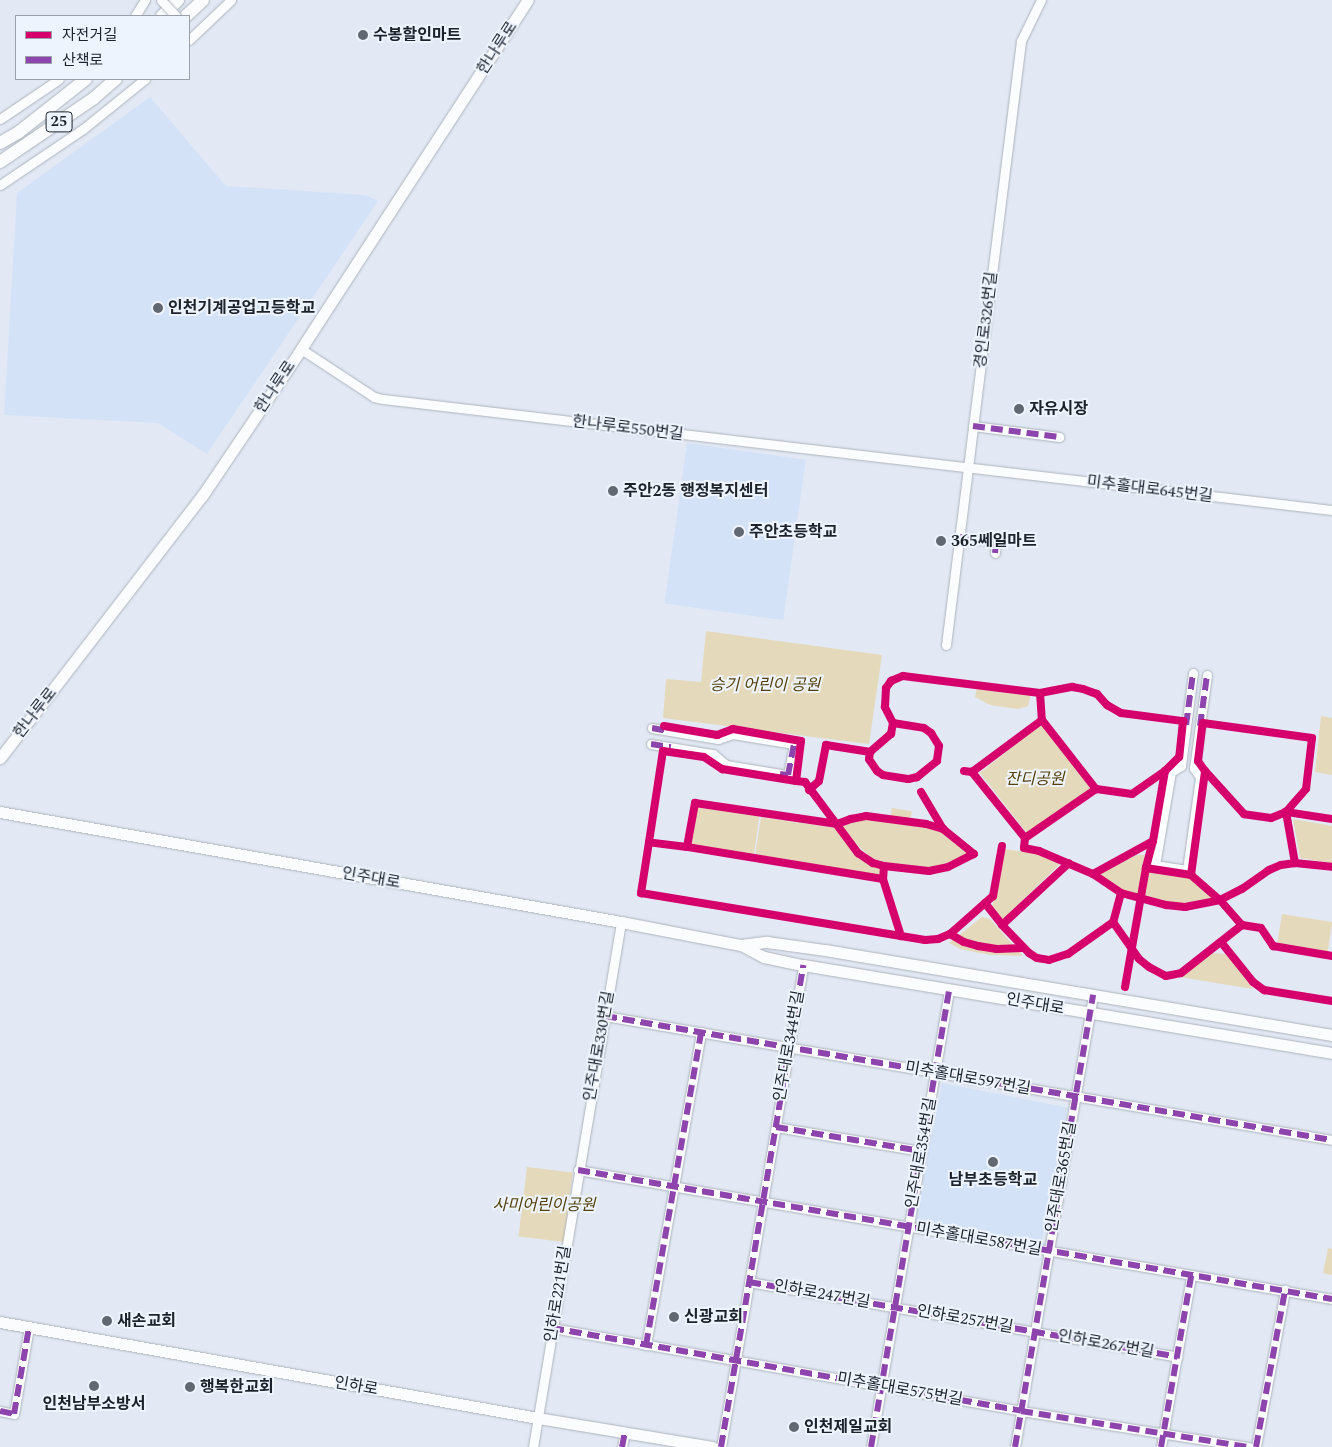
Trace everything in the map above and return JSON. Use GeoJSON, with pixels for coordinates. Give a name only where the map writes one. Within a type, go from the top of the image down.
{"type":"FeatureCollection","features":[{"type":"Feature","properties":{"kind":"highway"},"geometry":{"type":"LineString","coordinates":[[163,15],[178,0]]}},
{"type":"Feature","properties":{"kind":"highway"},"geometry":{"type":"LineString","coordinates":[[187,15],[202,0]]}},
{"type":"Feature","properties":{"kind":"highway","name":"25"},"geometry":{"type":"LineString","coordinates":[[0,143],[19,132],[85,80]]}},
{"type":"Feature","properties":{"kind":"highway","name":"25"},"geometry":{"type":"LineString","coordinates":[[0,162],[86,103],[115,80]]}},
{"type":"Feature","properties":{"kind":"main road","name":"한나루로"},"geometry":{"type":"LineString","coordinates":[[0,758],[202,496],[301,349],[528,0]]}},
{"type":"Feature","properties":{"kind":"main road","name":"인주대로"},"geometry":{"type":"LineString","coordinates":[[0,812],[621,922],[741,945],[764,957],[803,965],[1332,1053]]}},
{"type":"Feature","properties":{"kind":"main road","name":"인주대로"},"geometry":{"type":"LineString","coordinates":[[741,945],[767,942],[815,949],[1332,1035]]}},
{"type":"Feature","properties":{"kind":"main road","name":"인하로"},"geometry":{"type":"LineString","coordinates":[[0,1322],[538,1418],[713,1447]]}},
{"type":"Feature","properties":{"kind":"street"},"geometry":{"type":"LineString","coordinates":[[136,15],[145,0]]}},
{"type":"Feature","properties":{"kind":"street"},"geometry":{"type":"LineString","coordinates":[[161,0],[175,15]]}},
{"type":"Feature","properties":{"kind":"street"},"geometry":{"type":"LineString","coordinates":[[190,35],[231,0]]}},
{"type":"Feature","properties":{"kind":"street","name":"경인로326번길"},"geometry":{"type":"LineString","coordinates":[[946,645],[1021,41],[1041,0]]}},
{"type":"Feature","properties":{"kind":"street"},"geometry":{"type":"LineString","coordinates":[[0,119],[58,80]]}},
{"type":"Feature","properties":{"kind":"street"},"geometry":{"type":"LineString","coordinates":[[0,185],[84,128],[145,80]]}},
{"type":"Feature","properties":{"kind":"street","name":"한나루로550번길"},"geometry":{"type":"LineString","coordinates":[[301,349],[374,398],[968,467]]}},
{"type":"Feature","properties":{"kind":"street"},"geometry":{"type":"LineString","coordinates":[[973,426],[1059,437]]}},
{"type":"Feature","properties":{"kind":"street","name":"미추홀대로645번길"},"geometry":{"type":"LineString","coordinates":[[968,467],[1332,510]]}},
{"type":"Feature","properties":{"kind":"street"},"geometry":{"type":"LineString","coordinates":[[960,537],[996,542],[995,553]]}},
{"type":"Feature","properties":{"kind":"street"},"geometry":{"type":"LineString","coordinates":[[1193,673],[1181,766],[1171,772],[1155,865],[1187,870],[1200,777],[1194,768],[1206,675]]}},
{"type":"Feature","properties":{"kind":"street"},"geometry":{"type":"LineString","coordinates":[[651,744],[714,754],[726,765],[788,775],[794,744],[733,734],[718,740],[652,728]]}},
{"type":"Feature","properties":{"kind":"street","name":"인주대로330번길"},"geometry":{"type":"LineString","coordinates":[[578,1170],[621,922]]}},
{"type":"Feature","properties":{"kind":"street","name":"인주대로344번길"},"geometry":{"type":"LineString","coordinates":[[721,1447],[803,965]]}},
{"type":"Feature","properties":{"kind":"street","name":"인주대로354번길"},"geometry":{"type":"LineString","coordinates":[[908,1227],[949,990]]}},
{"type":"Feature","properties":{"kind":"street","name":"인주대로365번길"},"geometry":{"type":"LineString","coordinates":[[1015,1447],[1093,995]]}},
{"type":"Feature","properties":{"kind":"street","name":"미추홀대로597번길"},"geometry":{"type":"LineString","coordinates":[[604,1016],[1332,1140]]}},
{"type":"Feature","properties":{"kind":"street"},"geometry":{"type":"LineString","coordinates":[[646,1345],[701,1032]]}},
{"type":"Feature","properties":{"kind":"street"},"geometry":{"type":"LineString","coordinates":[[776,1127],[921,1151]]}},
{"type":"Feature","properties":{"kind":"street","name":"미추홀대로587번길"},"geometry":{"type":"LineString","coordinates":[[578,1170],[1332,1299]]}},
{"type":"Feature","properties":{"kind":"street","name":"인하로221번길"},"geometry":{"type":"LineString","coordinates":[[533,1447],[578,1170]]}},
{"type":"Feature","properties":{"kind":"street"},"geometry":{"type":"LineString","coordinates":[[871,1447],[908,1227]]}},
{"type":"Feature","properties":{"kind":"street","name":"인하로267번길"},"geometry":{"type":"LineString","coordinates":[[1161,1447],[1190,1276]]}},
{"type":"Feature","properties":{"kind":"street","name":"인하로247번길"},"geometry":{"type":"LineString","coordinates":[[749,1282],[895,1307]]}},
{"type":"Feature","properties":{"kind":"street"},"geometry":{"type":"LineString","coordinates":[[1256,1447],[1285,1290]]}},
{"type":"Feature","properties":{"kind":"street","name":"인하로257번길"},"geometry":{"type":"LineString","coordinates":[[895,1307],[1035,1332]]}},
{"type":"Feature","properties":{"kind":"street"},"geometry":{"type":"LineString","coordinates":[[0,1411],[14,1414],[30,1327]]}},
{"type":"Feature","properties":{"kind":"street","name":"미추홀대로575번길"},"geometry":{"type":"LineString","coordinates":[[552,1328],[736,1361],[881,1384],[1021,1411],[1249,1447]]}},
{"type":"Feature","properties":{"kind":"street","name":"인하로267번길"},"geometry":{"type":"LineString","coordinates":[[1035,1332],[1176,1357]]}},
{"type":"Feature","properties":{"kind":"street"},"geometry":{"type":"LineString","coordinates":[[622,1447],[625,1432]]}},
{"type":"Feature","properties":{"kind":"shaded area","name":"인천기계공업고등학교"},"geometry":{"type":"Polygon","coordinates":[[[150,97],[226,186],[366,195],[378,201],[207,454],[158,423],[4,415],[17,193],[150,97]]]}},
{"type":"Feature","properties":{"kind":"shaded area","name":"주안초등학교"},"geometry":{"type":"Polygon","coordinates":[[[687,443],[806,460],[783,620],[664,603],[687,443]]]}},
{"type":"Feature","properties":{"kind":"shaded area","name":"남부초등학교"},"geometry":{"type":"Polygon","coordinates":[[[942,1083],[1068,1107],[1040,1248],[915,1223],[942,1083]]]}},
{"type":"Feature","properties":{"kind":"green space","name":"승기 어린이 공원"},"geometry":{"type":"Polygon","coordinates":[[[706,631],[882,655],[869,744],[663,718],[666,679],[701,682],[706,631]]]}},
{"type":"Feature","properties":{"kind":"green space"},"geometry":{"type":"Polygon","coordinates":[[[977,688],[1031,694],[1028,706],[1018,709],[990,705],[975,697],[977,688]]]}},
{"type":"Feature","properties":{"kind":"green space"},"geometry":{"type":"Polygon","coordinates":[[[1321,716],[1332,718],[1332,775],[1315,772],[1321,716]]]}},
{"type":"Feature","properties":{"kind":"green space","name":"잔디공원"},"geometry":{"type":"Polygon","coordinates":[[[1042,724],[1091,787],[1029,836],[980,773],[1042,724]]]}},
{"type":"Feature","properties":{"kind":"green space"},"geometry":{"type":"Polygon","coordinates":[[[697,807],[759,816],[754,854],[692,846],[697,807]]]}},
{"type":"Feature","properties":{"kind":"green space"},"geometry":{"type":"Polygon","coordinates":[[[892,808],[912,811],[910,820],[891,817],[892,808]]]}},
{"type":"Feature","properties":{"kind":"green space"},"geometry":{"type":"Polygon","coordinates":[[[761,817],[836,828],[849,847],[864,861],[881,868],[880,876],[755,856],[761,817]]]}},
{"type":"Feature","properties":{"kind":"green space"},"geometry":{"type":"Polygon","coordinates":[[[867,819],[925,827],[943,832],[969,854],[949,864],[929,868],[912,868],[873,859],[857,845],[842,826],[867,819]]]}},
{"type":"Feature","properties":{"kind":"green space"},"geometry":{"type":"Polygon","coordinates":[[[1293,819],[1332,826],[1332,863],[1300,858],[1293,819]]]}},
{"type":"Feature","properties":{"kind":"green space"},"geometry":{"type":"Polygon","coordinates":[[[1004,849],[1038,854],[1061,863],[1002,920],[992,908],[1004,849]]]}},
{"type":"Feature","properties":{"kind":"green space"},"geometry":{"type":"Polygon","coordinates":[[[1137,855],[1145,855],[1138,896],[1122,891],[1096,874],[1137,855]]]}},
{"type":"Feature","properties":{"kind":"green space"},"geometry":{"type":"Polygon","coordinates":[[[1147,870],[1190,877],[1214,899],[1182,905],[1144,898],[1147,870]]]}},
{"type":"Feature","properties":{"kind":"green space"},"geometry":{"type":"Polygon","coordinates":[[[1282,914],[1332,922],[1328,952],[1277,944],[1282,914]]]}},
{"type":"Feature","properties":{"kind":"green space"},"geometry":{"type":"Polygon","coordinates":[[[982,917],[990,919],[1023,956],[991,955],[960,949],[949,943],[982,917]]]}},
{"type":"Feature","properties":{"kind":"green space"},"geometry":{"type":"Polygon","coordinates":[[[1213,953],[1227,954],[1253,989],[1180,977],[1213,953]]]}},
{"type":"Feature","properties":{"kind":"green space","name":"사미어린이공원"},"geometry":{"type":"Polygon","coordinates":[[[527,1167],[573,1173],[564,1242],[518,1236],[527,1167]]]}},
{"type":"Feature","properties":{"kind":"green space"},"geometry":{"type":"Polygon","coordinates":[[[1328,1248],[1332,1249],[1332,1275],[1323,1273],[1328,1248]]]}},
{"type":"Feature","properties":{"kind":"marked path"},"geometry":{"type":"LineString","coordinates":[[973,426],[1059,437]]}},
{"type":"Feature","properties":{"kind":"marked path"},"geometry":{"type":"LineString","coordinates":[[960,537],[996,542],[995,553]]}},
{"type":"Feature","properties":{"kind":"marked path"},"geometry":{"type":"LineString","coordinates":[[1186,725],[1193,673]]}},
{"type":"Feature","properties":{"kind":"marked path"},"geometry":{"type":"LineString","coordinates":[[1200,726],[1207,675]]}},
{"type":"Feature","properties":{"kind":"marked path"},"geometry":{"type":"LineString","coordinates":[[652,728],[668,731]]}},
{"type":"Feature","properties":{"kind":"marked path"},"geometry":{"type":"LineString","coordinates":[[651,744],[671,747]]}},
{"type":"Feature","properties":{"kind":"marked path"},"geometry":{"type":"LineString","coordinates":[[780,774],[788,775],[794,744]]}},
{"type":"Feature","properties":{"kind":"marked path"},"geometry":{"type":"LineString","coordinates":[[721,1447],[803,965]]}},
{"type":"Feature","properties":{"kind":"marked path"},"geometry":{"type":"LineString","coordinates":[[871,1447],[949,990]]}},
{"type":"Feature","properties":{"kind":"marked path"},"geometry":{"type":"LineString","coordinates":[[1015,1447],[1093,995]]}},
{"type":"Feature","properties":{"kind":"marked path"},"geometry":{"type":"LineString","coordinates":[[605,1016],[1332,1140]]}},
{"type":"Feature","properties":{"kind":"marked path"},"geometry":{"type":"LineString","coordinates":[[646,1345],[701,1032]]}},
{"type":"Feature","properties":{"kind":"marked path"},"geometry":{"type":"LineString","coordinates":[[776,1127],[921,1151]]}},
{"type":"Feature","properties":{"kind":"marked path"},"geometry":{"type":"LineString","coordinates":[[578,1170],[1332,1299]]}},
{"type":"Feature","properties":{"kind":"marked path"},"geometry":{"type":"LineString","coordinates":[[1161,1447],[1191,1276]]}},
{"type":"Feature","properties":{"kind":"marked path"},"geometry":{"type":"LineString","coordinates":[[749,1282],[1177,1357]]}},
{"type":"Feature","properties":{"kind":"marked path"},"geometry":{"type":"LineString","coordinates":[[1256,1447],[1285,1290]]}},
{"type":"Feature","properties":{"kind":"marked path"},"geometry":{"type":"LineString","coordinates":[[0,1411],[14,1414],[29,1327]]}},
{"type":"Feature","properties":{"kind":"marked path"},"geometry":{"type":"LineString","coordinates":[[552,1328],[1021,1411],[1249,1447]]}},
{"type":"Feature","properties":{"kind":"marked path"},"geometry":{"type":"LineString","coordinates":[[622,1447],[625,1432]]}},
{"type":"Feature","properties":{"kind":"cycle path"},"geometry":{"type":"LineString","coordinates":[[893,723],[885,707],[886,688],[891,681],[903,676],[1040,693],[1042,720]]}},
{"type":"Feature","properties":{"kind":"cycle path"},"geometry":{"type":"LineString","coordinates":[[1040,693],[1072,687],[1083,689],[1097,694],[1107,705],[1121,713],[1183,721],[1179,757],[1165,771],[1132,794],[1096,789]]}},
{"type":"Feature","properties":{"kind":"cycle path"},"geometry":{"type":"LineString","coordinates":[[964,771],[972,772],[1042,720],[1096,789],[1025,838],[972,772]]}},
{"type":"Feature","properties":{"kind":"cycle path"},"geometry":{"type":"LineString","coordinates":[[809,790],[819,781],[826,745],[870,752],[891,734],[893,723],[924,728],[931,733],[939,746],[937,761],[917,777],[908,779],[883,775],[877,771],[869,759],[870,752]]}},
{"type":"Feature","properties":{"kind":"cycle path"},"geometry":{"type":"LineString","coordinates":[[1191,875],[1205,771],[1198,761],[1203,723],[1312,738],[1306,789],[1286,812],[1271,818],[1244,814],[1205,771]]}},
{"type":"Feature","properties":{"kind":"cycle path"},"geometry":{"type":"LineString","coordinates":[[664,726],[717,735],[733,729],[801,741],[796,781],[805,782],[858,853],[873,863],[884,866],[883,879],[901,936]]}},
{"type":"Feature","properties":{"kind":"cycle path"},"geometry":{"type":"LineString","coordinates":[[649,842],[663,751],[704,757],[722,769],[796,781]]}},
{"type":"Feature","properties":{"kind":"cycle path"},"geometry":{"type":"LineString","coordinates":[[1025,838],[1024,848],[1039,851],[1093,874],[1153,841],[1165,771]]}},
{"type":"Feature","properties":{"kind":"cycle path"},"geometry":{"type":"LineString","coordinates":[[883,879],[687,847],[695,803],[837,824],[866,816],[926,824],[943,829],[921,792]]}},
{"type":"Feature","properties":{"kind":"cycle path"},"geometry":{"type":"LineString","coordinates":[[1332,819],[1286,812],[1295,863],[1332,867]]}},
{"type":"Feature","properties":{"kind":"cycle path"},"geometry":{"type":"LineString","coordinates":[[884,866],[929,871],[948,867],[974,854],[943,829]]}},
{"type":"Feature","properties":{"kind":"cycle path"},"geometry":{"type":"LineString","coordinates":[[1153,841],[1146,868],[1191,875],[1220,900],[1242,925],[1261,928],[1273,946],[1332,956]]}},
{"type":"Feature","properties":{"kind":"cycle path"},"geometry":{"type":"LineString","coordinates":[[687,847],[649,842],[641,893],[925,940],[938,939],[950,934]]}},
{"type":"Feature","properties":{"kind":"cycle path"},"geometry":{"type":"LineString","coordinates":[[1002,846],[993,896],[950,934],[964,942],[978,946],[997,949],[1023,948]]}},
{"type":"Feature","properties":{"kind":"cycle path"},"geometry":{"type":"LineString","coordinates":[[1002,925],[1069,863]]}},
{"type":"Feature","properties":{"kind":"cycle path"},"geometry":{"type":"LineString","coordinates":[[1093,874],[1121,893],[1166,905],[1185,907],[1220,900],[1242,889],[1269,870],[1281,865],[1295,863]]}},
{"type":"Feature","properties":{"kind":"cycle path"},"geometry":{"type":"LineString","coordinates":[[1125,987],[1146,868]]}},
{"type":"Feature","properties":{"kind":"cycle path"},"geometry":{"type":"LineString","coordinates":[[1121,893],[1113,922],[1139,959],[1166,976],[1181,973],[1242,925]]}},
{"type":"Feature","properties":{"kind":"cycle path"},"geometry":{"type":"LineString","coordinates":[[985,903],[1002,925],[1029,953],[1037,958],[1049,960],[1068,954],[1113,922]]}},
{"type":"Feature","properties":{"kind":"cycle path"},"geometry":{"type":"LineString","coordinates":[[1221,942],[1253,982],[1264,990],[1332,1001]]}},
{"type":"Feature","properties":{"kind":"place","name":"수봉할인마트"},"geometry":{"type":"Point","coordinates":[363,35]}},
{"type":"Feature","properties":{"kind":"place","name":"인천기계공업고등학교"},"geometry":{"type":"Point","coordinates":[158,308]}},
{"type":"Feature","properties":{"kind":"place","name":"자유시장"},"geometry":{"type":"Point","coordinates":[1019,409]}},
{"type":"Feature","properties":{"kind":"place","name":"주안2동 행정복지센터"},"geometry":{"type":"Point","coordinates":[613,491]}},
{"type":"Feature","properties":{"kind":"place","name":"주안초등학교"},"geometry":{"type":"Point","coordinates":[739,532]}},
{"type":"Feature","properties":{"kind":"place","name":"365쎄일마트"},"geometry":{"type":"Point","coordinates":[941,541]}},
{"type":"Feature","properties":{"kind":"place","name":"남부초등학교"},"geometry":{"type":"Point","coordinates":[993,1162]}},
{"type":"Feature","properties":{"kind":"place","name":"신광교회"},"geometry":{"type":"Point","coordinates":[674,1317]}},
{"type":"Feature","properties":{"kind":"place","name":"새손교회"},"geometry":{"type":"Point","coordinates":[107,1321]}},
{"type":"Feature","properties":{"kind":"place","name":"인천남부소방서"},"geometry":{"type":"Point","coordinates":[94,1386]}},
{"type":"Feature","properties":{"kind":"place","name":"행복한교회"},"geometry":{"type":"Point","coordinates":[190,1387]}},
{"type":"Feature","properties":{"kind":"place","name":"인천제일교회"},"geometry":{"type":"Point","coordinates":[794,1427]}}]}
